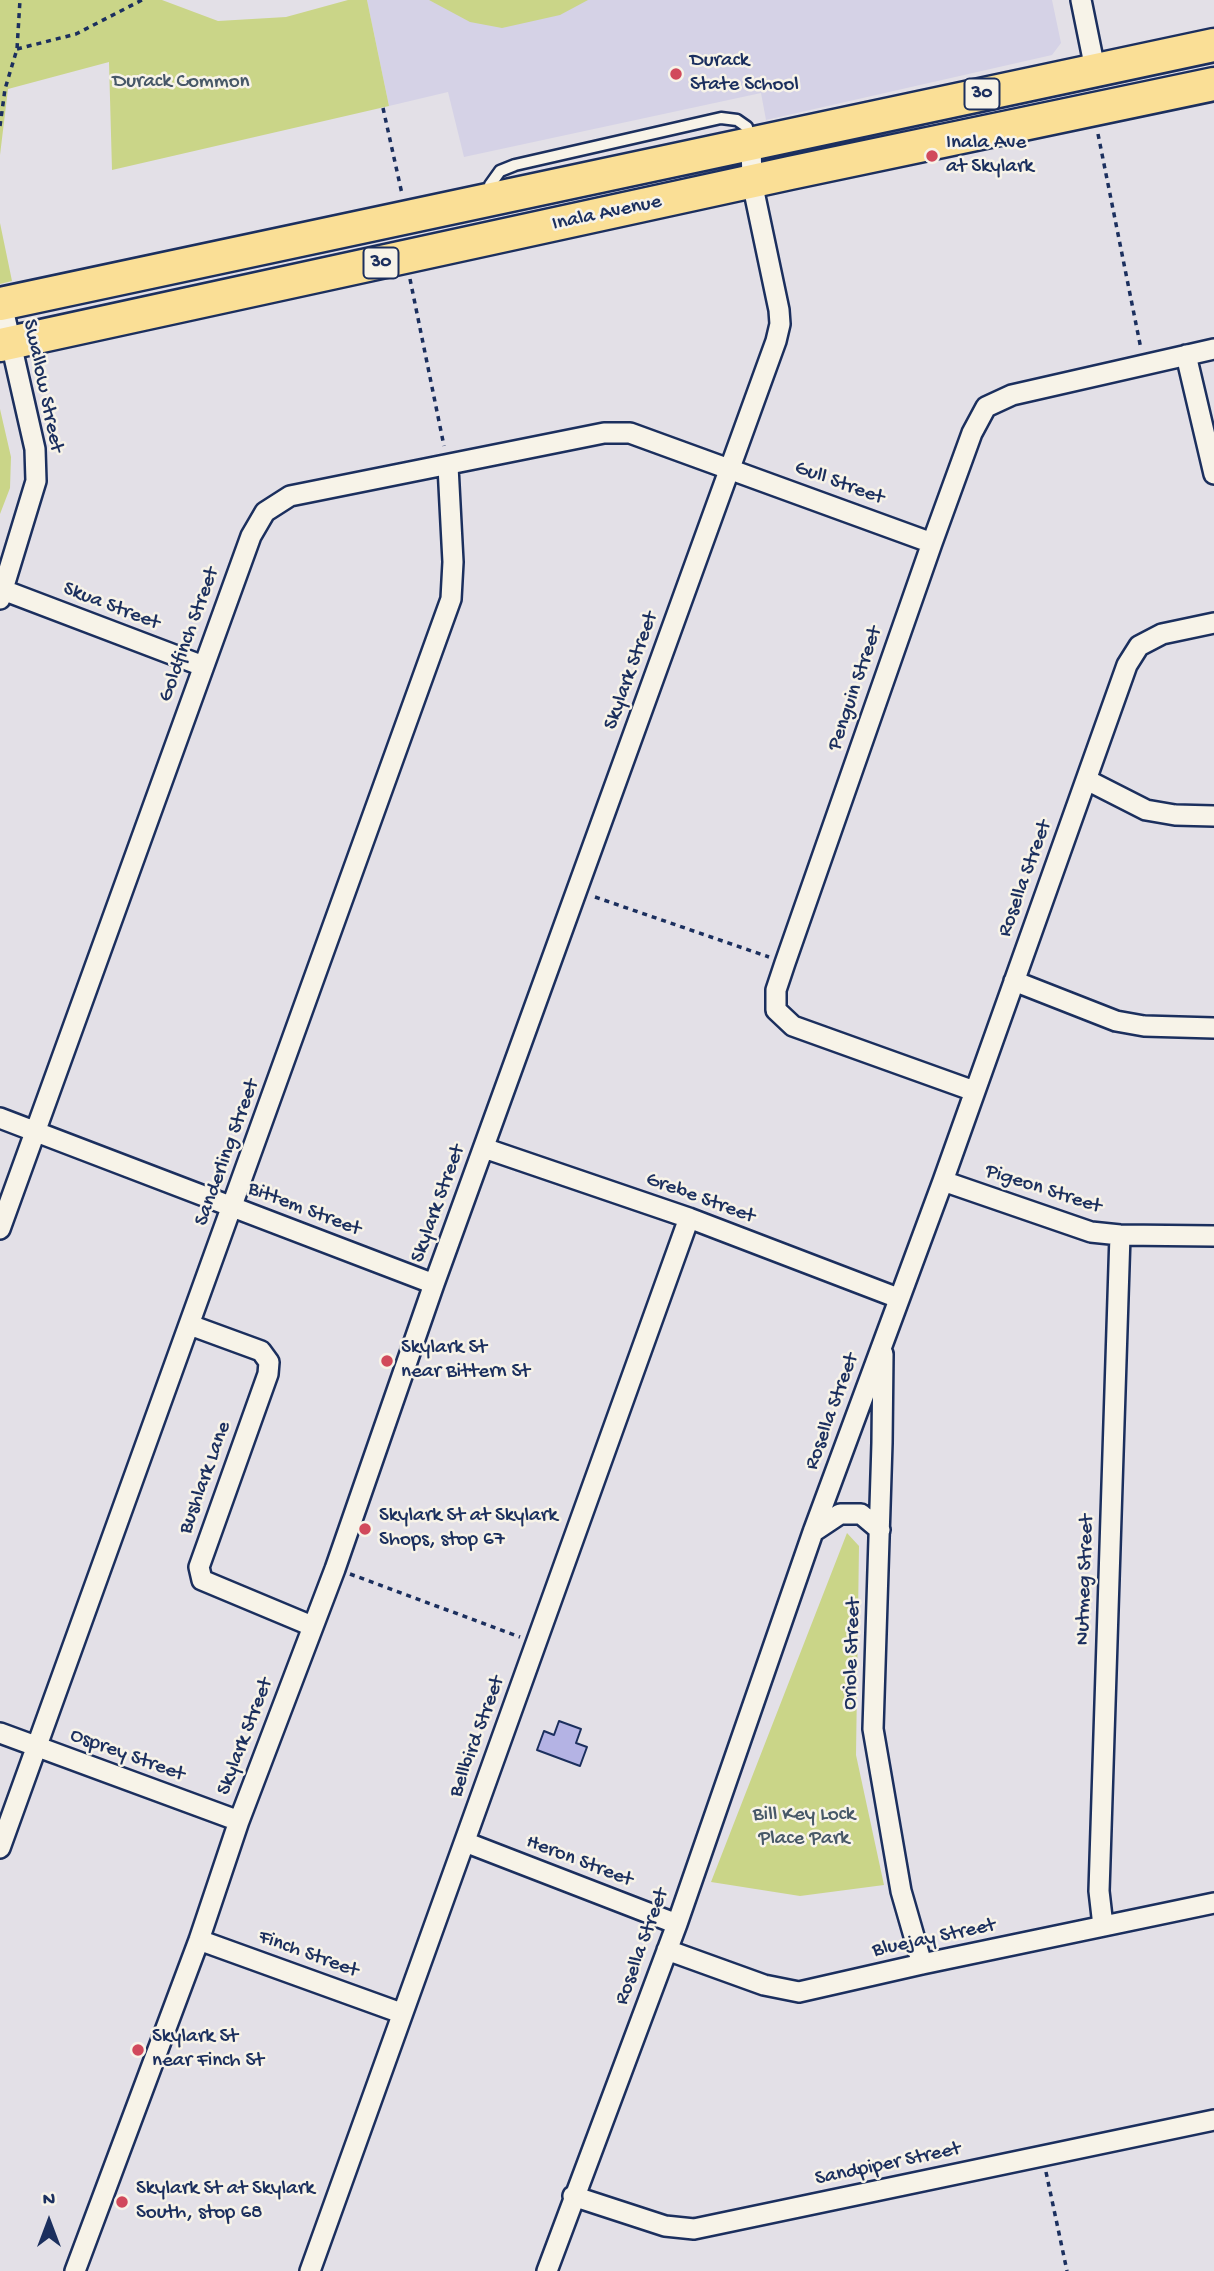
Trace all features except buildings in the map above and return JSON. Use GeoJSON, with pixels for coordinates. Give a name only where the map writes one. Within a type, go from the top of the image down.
{"type":"FeatureCollection","features":[{"type":"Feature","properties":{"kind":"main road","name":"Inala Avenue"},"geometry":{"type":"LineString","coordinates":[[1,304],[1214,45]]}},
{"type":"Feature","properties":{"kind":"main road","name":"Inala Avenue"},"geometry":{"type":"LineString","coordinates":[[5,344],[1214,84]]}},
{"type":"Feature","properties":{"kind":"street"},"geometry":{"type":"LineString","coordinates":[[1081,0],[1095,69]]}},
{"type":"Feature","properties":{"kind":"street","name":"Skylark Street"},"geometry":{"type":"LineString","coordinates":[[75,2271],[199,1940],[239,1821],[335,1569],[434,1284],[776,341],[780,324],[774,282],[752,182],[751,144]]}},
{"type":"Feature","properties":{"kind":"street","name":"Swallow Street"},"geometry":{"type":"LineString","coordinates":[[1,304],[5,344],[34,449],[36,481],[2,594]]}},
{"type":"Feature","properties":{"kind":"street","name":"Penguin Street"},"geometry":{"type":"LineString","coordinates":[[974,1091],[793,1026],[776,1010],[776,990],[785,962],[932,543],[972,433],[986,407],[1012,395],[1214,349]]}},
{"type":"Feature","properties":{"kind":"street"},"geometry":{"type":"LineString","coordinates":[[1186,355],[1214,474]]}},
{"type":"Feature","properties":{"kind":"street","name":"Goldfinch Street"},"geometry":{"type":"LineString","coordinates":[[0,1229],[251,536],[265,512],[290,496],[604,433],[630,433],[730,468]]}},
{"type":"Feature","properties":{"kind":"street","name":"Sanderling Street"},"geometry":{"type":"LineString","coordinates":[[0,1848],[451,599],[453,562],[448,466]]}},
{"type":"Feature","properties":{"kind":"street","name":"Gull Street"},"geometry":{"type":"LineString","coordinates":[[730,468],[932,543]]}},
{"type":"Feature","properties":{"kind":"street","name":"Skua Street"},"geometry":{"type":"LineString","coordinates":[[2,594],[203,666]]}},
{"type":"Feature","properties":{"kind":"street","name":"Rosella Street"},"geometry":{"type":"LineString","coordinates":[[547,2271],[677,1924],[813,1532],[943,1181],[1127,665],[1139,646],[1162,634],[1214,623]]}},
{"type":"Feature","properties":{"kind":"street"},"geometry":{"type":"LineString","coordinates":[[1087,780],[1146,810],[1175,815],[1214,816]]}},
{"type":"Feature","properties":{"kind":"street"},"geometry":{"type":"LineString","coordinates":[[1014,981],[1116,1021],[1144,1026],[1214,1028]]}},
{"type":"Feature","properties":{"kind":"street","name":"Bittem Street"},"geometry":{"type":"LineString","coordinates":[[0,1118],[434,1284]]}},
{"type":"Feature","properties":{"kind":"street","name":"Grebe Street"},"geometry":{"type":"LineString","coordinates":[[484,1148],[689,1218],[898,1298]]}},
{"type":"Feature","properties":{"kind":"street","name":"Pigeon Street"},"geometry":{"type":"LineString","coordinates":[[943,1181],[1091,1232],[1214,1236]]}},
{"type":"Feature","properties":{"kind":"street","name":"Bellbird Street"},"geometry":{"type":"LineString","coordinates":[[310,2271],[689,1218]]}},
{"type":"Feature","properties":{"kind":"street","name":"Nutmeg Street"},"geometry":{"type":"LineString","coordinates":[[1103,1926],[1099,1891],[1120,1235]]}},
{"type":"Feature","properties":{"kind":"street","name":"Bushlark Lane"},"geometry":{"type":"LineString","coordinates":[[190,1325],[261,1351],[269,1362],[268,1374],[199,1567],[201,1580],[312,1626]]}},
{"type":"Feature","properties":{"kind":"street","name":"Oriole Street"},"geometry":{"type":"LineString","coordinates":[[883,1341],[873,1730],[901,1891],[922,1964]]}},
{"type":"Feature","properties":{"kind":"street"},"geometry":{"type":"LineString","coordinates":[[813,1532],[840,1514],[861,1514],[880,1530]]}},
{"type":"Feature","properties":{"kind":"street","name":"Osprey Street"},"geometry":{"type":"LineString","coordinates":[[0,1733],[239,1821]]}},
{"type":"Feature","properties":{"kind":"street","name":"Heron Street"},"geometry":{"type":"LineString","coordinates":[[465,1842],[677,1924]]}},
{"type":"Feature","properties":{"kind":"street","name":"Bluejay Street"},"geometry":{"type":"LineString","coordinates":[[667,1950],[764,1985],[799,1992],[1214,1903]]}},
{"type":"Feature","properties":{"kind":"street","name":"Finch Street"},"geometry":{"type":"LineString","coordinates":[[199,1940],[401,2013]]}},
{"type":"Feature","properties":{"kind":"street","name":"Sandpiper Street"},"geometry":{"type":"LineString","coordinates":[[573,2196],[665,2227],[694,2229],[1214,2120]]}},
{"type":"Feature","properties":{"kind":"path"},"geometry":{"type":"LineString","coordinates":[[0,126],[5,89],[17,49],[20,0]]}},
{"type":"Feature","properties":{"kind":"path"},"geometry":{"type":"LineString","coordinates":[[17,49],[76,34],[142,0]]}},
{"type":"Feature","properties":{"kind":"path"},"geometry":{"type":"LineString","coordinates":[[383,108],[403,199]]}},
{"type":"Feature","properties":{"kind":"path"},"geometry":{"type":"LineString","coordinates":[[1093,110],[1144,365]]}},
{"type":"Feature","properties":{"kind":"path"},"geometry":{"type":"LineString","coordinates":[[406,258],[448,466]]}},
{"type":"Feature","properties":{"kind":"path"},"geometry":{"type":"LineString","coordinates":[[576,890],[785,962]]}},
{"type":"Feature","properties":{"kind":"path"},"geometry":{"type":"LineString","coordinates":[[335,1569],[536,1643]]}},
{"type":"Feature","properties":{"kind":"path"},"geometry":{"type":"LineString","coordinates":[[1043,2156],[1067,2271]]}},
{"type":"Feature","properties":{"kind":"shaded area","name":"Durack State School"},"geometry":{"type":"Polygon","coordinates":[[[367,0],[1052,0],[1061,43],[1052,55],[766,120],[761,93],[464,157],[448,92],[389,106],[367,0]]]}},
{"type":"Feature","properties":{"kind":"green space","name":"Durack Common"},"geometry":{"type":"Polygon","coordinates":[[[0,0],[162,0],[218,21],[286,17],[348,0],[367,0],[389,106],[112,170],[109,62],[8,89],[0,155],[0,0]]]}},
{"type":"Feature","properties":{"kind":"green space"},"geometry":{"type":"Polygon","coordinates":[[[429,0],[588,0],[560,15],[502,28],[470,22],[429,0]]]}},
{"type":"Feature","properties":{"kind":"green space"},"geometry":{"type":"Polygon","coordinates":[[[0,223],[12,281],[0,284],[0,223]]]}},
{"type":"Feature","properties":{"kind":"green space"},"geometry":{"type":"Polygon","coordinates":[[[0,409],[11,457],[10,488],[0,514],[0,409]]]}},
{"type":"Feature","properties":{"kind":"green space","name":"Bill Key Lock Place Park"},"geometry":{"type":"Polygon","coordinates":[[[847,1533],[859,1546],[856,1755],[884,1885],[800,1896],[711,1882],[847,1533]]]}},
{"type":"Feature","properties":{"kind":"place","name":"Durack State School"},"geometry":{"type":"Point","coordinates":[676,74]}},
{"type":"Feature","properties":{"kind":"place","name":"Inala Ave at Skylark"},"geometry":{"type":"Point","coordinates":[932,156]}},
{"type":"Feature","properties":{"kind":"place","name":"Skylark St near Bittern St"},"geometry":{"type":"Point","coordinates":[387,1361]}},
{"type":"Feature","properties":{"kind":"place","name":"Skylark St at Skylark Shops, stop 67"},"geometry":{"type":"Point","coordinates":[365,1529]}},
{"type":"Feature","properties":{"kind":"place","name":"Skylark St near Finch St"},"geometry":{"type":"Point","coordinates":[138,2050]}},
{"type":"Feature","properties":{"kind":"place","name":"Skylark St at Skylark South, stop 68"},"geometry":{"type":"Point","coordinates":[122,2202]}}]}
